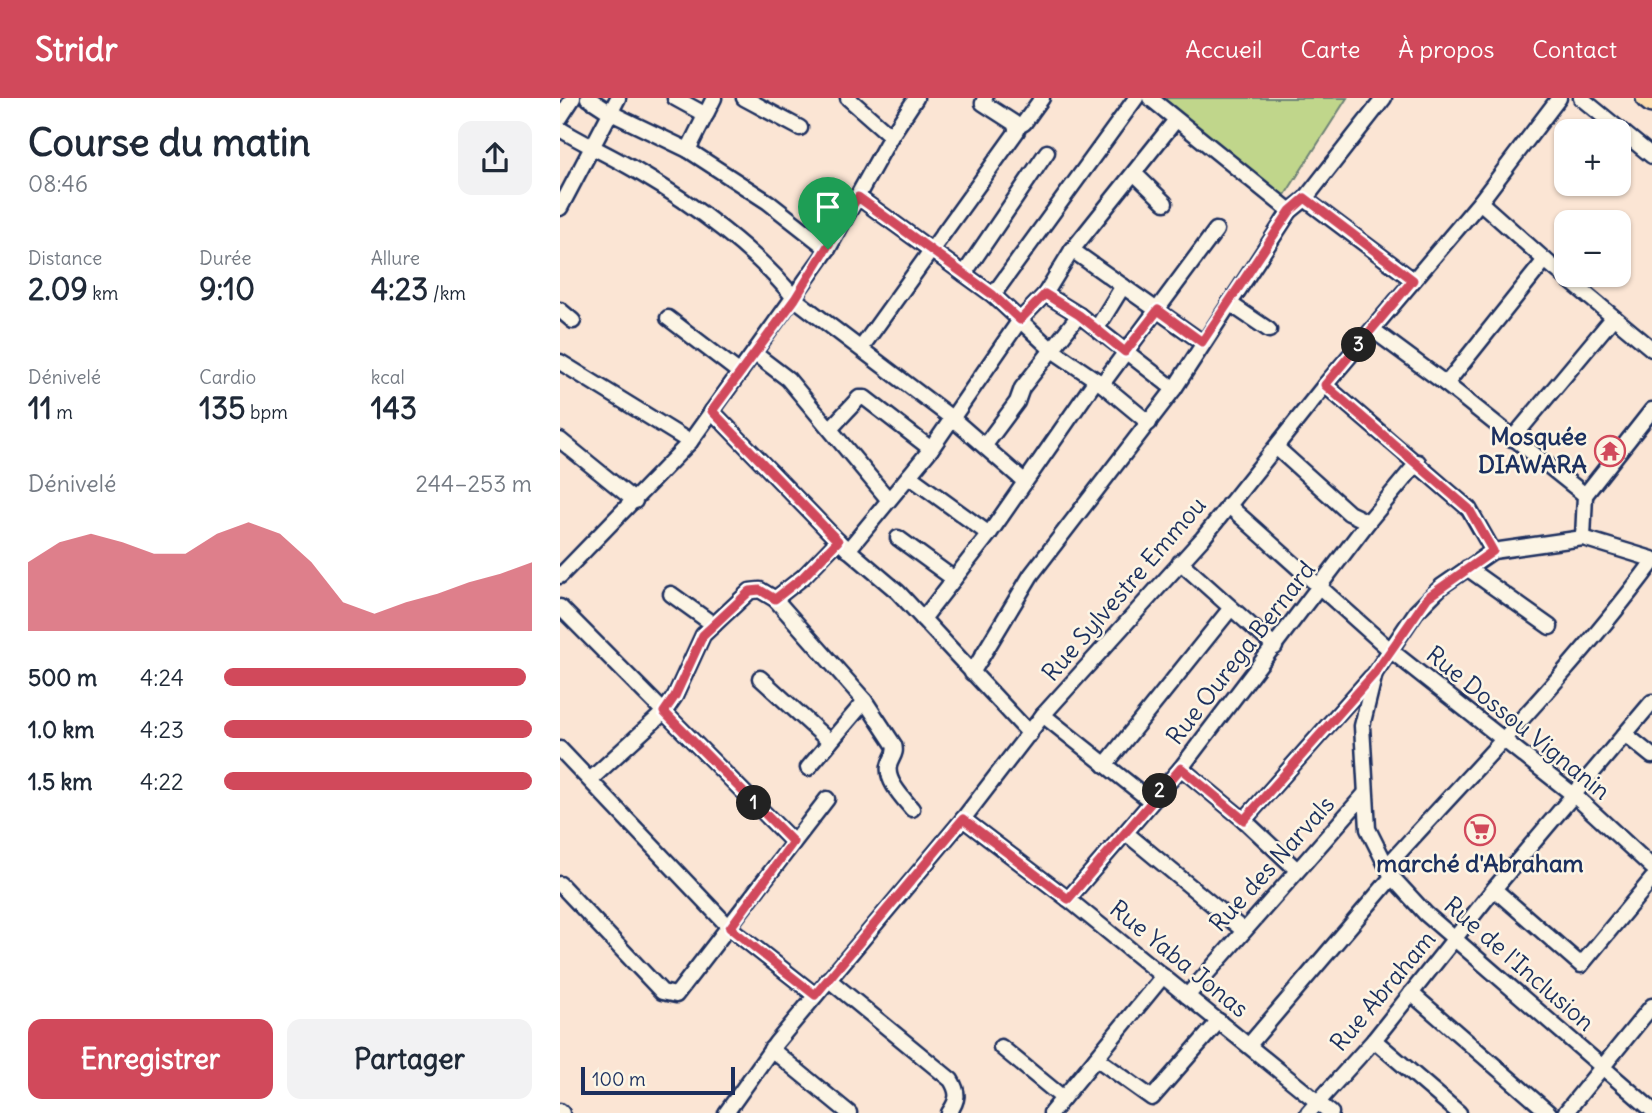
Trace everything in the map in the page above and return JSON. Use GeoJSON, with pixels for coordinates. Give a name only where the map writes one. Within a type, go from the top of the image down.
{"type":"FeatureCollection","features":[{"type":"Feature","properties":{"kind":"highway"},"geometry":{"type":"LineString","coordinates":[[1647,98],[1652,102]]}},
{"type":"Feature","properties":{"kind":"street"},"geometry":{"type":"LineString","coordinates":[[560,118],[573,98]]}},
{"type":"Feature","properties":{"kind":"street"},"geometry":{"type":"LineString","coordinates":[[588,98],[611,113],[688,150],[768,201],[828,249]]}},
{"type":"Feature","properties":{"kind":"street"},"geometry":{"type":"LineString","coordinates":[[560,208],[618,98]]}},
{"type":"Feature","properties":{"kind":"street"},"geometry":{"type":"LineString","coordinates":[[675,98],[706,115]]}},
{"type":"Feature","properties":{"kind":"street"},"geometry":{"type":"LineString","coordinates":[[688,150],[714,98]]}},
{"type":"Feature","properties":{"kind":"street"},"geometry":{"type":"LineString","coordinates":[[744,98],[800,128]]}},
{"type":"Feature","properties":{"kind":"street"},"geometry":{"type":"LineString","coordinates":[[848,98],[891,136]]}},
{"type":"Feature","properties":{"kind":"street"},"geometry":{"type":"LineString","coordinates":[[560,576],[690,442],[795,299],[828,249],[891,136],[916,98]]}},
{"type":"Feature","properties":{"kind":"street"},"geometry":{"type":"LineString","coordinates":[[985,98],[983,103],[1017,127]]}},
{"type":"Feature","properties":{"kind":"street"},"geometry":{"type":"LineString","coordinates":[[861,348],[1017,127],[1024,123],[1042,98]]}},
{"type":"Feature","properties":{"kind":"street"},"geometry":{"type":"LineString","coordinates":[[993,295],[1136,98]]}},
{"type":"Feature","properties":{"kind":"street"},"geometry":{"type":"LineString","coordinates":[[1150,98],[1175,121],[1245,172],[1290,211]]}},
{"type":"Feature","properties":{"kind":"street"},"geometry":{"type":"LineString","coordinates":[[972,673],[1031,575],[1174,389],[1202,342],[1290,211],[1305,198],[1384,98]]}},
{"type":"Feature","properties":{"kind":"street","name":"Rue Sylvestre Emmou"},"geometry":{"type":"LineString","coordinates":[[726,1113],[771,1049],[963,819],[1043,715],[1180,562],[1277,448],[1325,385],[1480,202],[1559,98]]}},
{"type":"Feature","properties":{"kind":"street"},"geometry":{"type":"LineString","coordinates":[[1581,98],[1652,156]]}},
{"type":"Feature","properties":{"kind":"street"},"geometry":{"type":"LineString","coordinates":[[775,599],[843,545],[931,449],[1020,320],[1045,294],[1072,250],[1175,121]]}},
{"type":"Feature","properties":{"kind":"street"},"geometry":{"type":"LineString","coordinates":[[560,129],[643,174],[697,211],[781,280],[795,299],[953,419],[1024,481]]}},
{"type":"Feature","properties":{"kind":"street"},"geometry":{"type":"LineString","coordinates":[[964,274],[1047,152]]}},
{"type":"Feature","properties":{"kind":"street"},"geometry":{"type":"LineString","coordinates":[[1133,173],[1165,203]]}},
{"type":"Feature","properties":{"kind":"street"},"geometry":{"type":"LineString","coordinates":[[858,197],[993,295],[1052,350],[1099,382],[1149,423]]}},
{"type":"Feature","properties":{"kind":"street"},"geometry":{"type":"LineString","coordinates":[[1305,198],[1413,280]]}},
{"type":"Feature","properties":{"kind":"street"},"geometry":{"type":"LineString","coordinates":[[1480,202],[1652,349]]}},
{"type":"Feature","properties":{"kind":"street"},"geometry":{"type":"LineString","coordinates":[[923,619],[989,534],[1024,481],[1158,310],[1216,230]]}},
{"type":"Feature","properties":{"kind":"street"},"geometry":{"type":"LineString","coordinates":[[1072,250],[1202,342]]}},
{"type":"Feature","properties":{"kind":"street"},"geometry":{"type":"LineString","coordinates":[[1446,384],[1545,260]]}},
{"type":"Feature","properties":{"kind":"street"},"geometry":{"type":"LineString","coordinates":[[1097,328],[1123,286]]}},
{"type":"Feature","properties":{"kind":"street"},"geometry":{"type":"LineString","coordinates":[[1045,294],[1097,328],[1174,389]]}},
{"type":"Feature","properties":{"kind":"street"},"geometry":{"type":"LineString","coordinates":[[1229,303],[1269,330]]}},
{"type":"Feature","properties":{"kind":"street"},"geometry":{"type":"LineString","coordinates":[[560,310],[573,321]]}},
{"type":"Feature","properties":{"kind":"street"},"geometry":{"type":"LineString","coordinates":[[985,445],[1079,315]]}},
{"type":"Feature","properties":{"kind":"street"},"geometry":{"type":"LineString","coordinates":[[668,318],[740,373]]}},
{"type":"Feature","properties":{"kind":"street"},"geometry":{"type":"LineString","coordinates":[[1512,439],[1613,318]]}},
{"type":"Feature","properties":{"kind":"street"},"geometry":{"type":"LineString","coordinates":[[1373,330],[1446,384],[1585,495]]}},
{"type":"Feature","properties":{"kind":"street"},"geometry":{"type":"LineString","coordinates":[[754,353],[788,379],[888,499]]}},
{"type":"Feature","properties":{"kind":"street"},"geometry":{"type":"LineString","coordinates":[[560,362],[690,442]]}},
{"type":"Feature","properties":{"kind":"street"},"geometry":{"type":"LineString","coordinates":[[1325,385],[1418,462],[1469,509],[1493,551]]}},
{"type":"Feature","properties":{"kind":"street"},"geometry":{"type":"LineString","coordinates":[[831,428],[859,398],[865,398],[931,449]]}},
{"type":"Feature","properties":{"kind":"street"},"geometry":{"type":"LineString","coordinates":[[1583,538],[1585,495],[1652,410]]}},
{"type":"Feature","properties":{"kind":"street"},"geometry":{"type":"LineString","coordinates":[[712,411],[843,545],[898,592],[1030,734]]}},
{"type":"Feature","properties":{"kind":"street"},"geometry":{"type":"LineString","coordinates":[[560,440],[635,501]]}},
{"type":"Feature","properties":{"kind":"street"},"geometry":{"type":"LineString","coordinates":[[1277,448],[1349,513],[1368,522]]}},
{"type":"Feature","properties":{"kind":"street","name":"Rue Ourega Bernard"},"geometry":{"type":"LineString","coordinates":[[1068,899],[1181,768],[1368,522],[1418,462]]}},
{"type":"Feature","properties":{"kind":"street"},"geometry":{"type":"LineString","coordinates":[[908,476],[989,534]]}},
{"type":"Feature","properties":{"kind":"street","name":"Rue Dossou Vignanin"},"geometry":{"type":"LineString","coordinates":[[1228,505],[1389,649],[1575,796],[1652,867]]}},
{"type":"Feature","properties":{"kind":"street"},"geometry":{"type":"LineString","coordinates":[[898,538],[954,579]]}},
{"type":"Feature","properties":{"kind":"street","name":"Rue de l'Inclusion"},"geometry":{"type":"LineString","coordinates":[[1652,561],[1583,538],[1493,551],[1428,597],[1389,649],[1375,673],[1362,726],[1368,829],[1390,871],[1426,914],[1652,1110]]}},
{"type":"Feature","properties":{"kind":"street"},"geometry":{"type":"LineString","coordinates":[[1249,1045],[1390,871],[1626,598],[1652,561]]}},
{"type":"Feature","properties":{"kind":"street"},"geometry":{"type":"LineString","coordinates":[[1180,562],[1275,647]]}},
{"type":"Feature","properties":{"kind":"street"},"geometry":{"type":"LineString","coordinates":[[1467,568],[1550,626]]}},
{"type":"Feature","properties":{"kind":"street"},"geometry":{"type":"LineString","coordinates":[[591,779],[664,712],[675,696],[697,644],[750,591],[760,590],[775,599],[865,701],[896,748],[888,769],[890,778],[912,809]]}},
{"type":"Feature","properties":{"kind":"street"},"geometry":{"type":"LineString","coordinates":[[671,594],[714,625]]}},
{"type":"Feature","properties":{"kind":"street"},"geometry":{"type":"LineString","coordinates":[[560,607],[793,842]]}},
{"type":"Feature","properties":{"kind":"street"},"geometry":{"type":"LineString","coordinates":[[1105,765],[1231,608]]}},
{"type":"Feature","properties":{"kind":"street"},"geometry":{"type":"LineString","coordinates":[[1244,820],[1375,673]]}},
{"type":"Feature","properties":{"kind":"street"},"geometry":{"type":"LineString","coordinates":[[761,678],[830,742]]}},
{"type":"Feature","properties":{"kind":"street"},"geometry":{"type":"LineString","coordinates":[[808,768],[865,701]]}},
{"type":"Feature","properties":{"kind":"street","name":"Rue Abraham"},"geometry":{"type":"LineString","coordinates":[[1313,1108],[1374,1040],[1494,889],[1652,702]]}},
{"type":"Feature","properties":{"kind":"street"},"geometry":{"type":"LineString","coordinates":[[1043,715],[1151,801]]}},
{"type":"Feature","properties":{"kind":"street"},"geometry":{"type":"LineString","coordinates":[[1626,735],[1652,756]]}},
{"type":"Feature","properties":{"kind":"street"},"geometry":{"type":"LineString","coordinates":[[560,749],[730,928],[815,995]]}},
{"type":"Feature","properties":{"kind":"street"},"geometry":{"type":"LineString","coordinates":[[1181,768],[1244,820],[1296,869]]}},
{"type":"Feature","properties":{"kind":"street","name":"Rue des Narvals"},"geometry":{"type":"LineString","coordinates":[[1187,996],[1364,794]]}},
{"type":"Feature","properties":{"kind":"street"},"geometry":{"type":"LineString","coordinates":[[560,884],[662,992],[670,995],[680,992],[827,799]]}},
{"type":"Feature","properties":{"kind":"street","name":"Rue Yaba Jonas"},"geometry":{"type":"LineString","coordinates":[[963,819],[1068,899],[1249,1045],[1313,1108],[1331,1113]]}},
{"type":"Feature","properties":{"kind":"street"},"geometry":{"type":"LineString","coordinates":[[1126,833],[1243,930]]}},
{"type":"Feature","properties":{"kind":"street"},"geometry":{"type":"LineString","coordinates":[[1494,889],[1581,965],[1652,879]]}},
{"type":"Feature","properties":{"kind":"street"},"geometry":{"type":"LineString","coordinates":[[1051,1113],[1163,976]]}},
{"type":"Feature","properties":{"kind":"street"},"geometry":{"type":"LineString","coordinates":[[828,979],[951,1080],[958,1099],[949,1113]]}},
{"type":"Feature","properties":{"kind":"street"},"geometry":{"type":"LineString","coordinates":[[1411,993],[1549,1113]]}},
{"type":"Feature","properties":{"kind":"street"},"geometry":{"type":"LineString","coordinates":[[1565,1113],[1652,1006]]}},
{"type":"Feature","properties":{"kind":"street"},"geometry":{"type":"LineString","coordinates":[[1096,1058],[1152,1098],[1219,1021]]}},
{"type":"Feature","properties":{"kind":"street"},"geometry":{"type":"LineString","coordinates":[[1374,1040],[1459,1113]]}},
{"type":"Feature","properties":{"kind":"street"},"geometry":{"type":"LineString","coordinates":[[1001,1047],[1063,1098]]}},
{"type":"Feature","properties":{"kind":"street"},"geometry":{"type":"LineString","coordinates":[[771,1049],[849,1113]]}},
{"type":"Feature","properties":{"kind":"green space"},"geometry":{"type":"Polygon","coordinates":[[[1162,98],[1347,98],[1283,198],[1162,98]]]}},
{"type":"Feature","properties":{"kind":"place","name":"Mosquée DIAWARA"},"geometry":{"type":"Point","coordinates":[1610,451]}},
{"type":"Feature","properties":{"kind":"place","name":"marché d'Abraham"},"geometry":{"type":"Point","coordinates":[1480,830]}},
{"type":"Feature","properties":{"kind":"route"},"geometry":{"type":"LineString","coordinates":[[858,197],[993,295],[1020,320],[1045,294],[1097,328],[1125,352],[1158,310],[1202,342],[1290,211],[1305,198],[1355,239],[1413,280],[1325,385],[1418,462],[1469,509],[1493,551],[1428,597],[1389,649],[1375,673],[1244,820],[1181,768],[1068,899],[963,819],[815,995],[730,928],[793,842],[664,712],[675,696],[697,644],[739,599],[750,591],[760,590],[775,599],[803,577],[838,541],[712,411],[795,299],[828,249],[858,197]]}}]}
